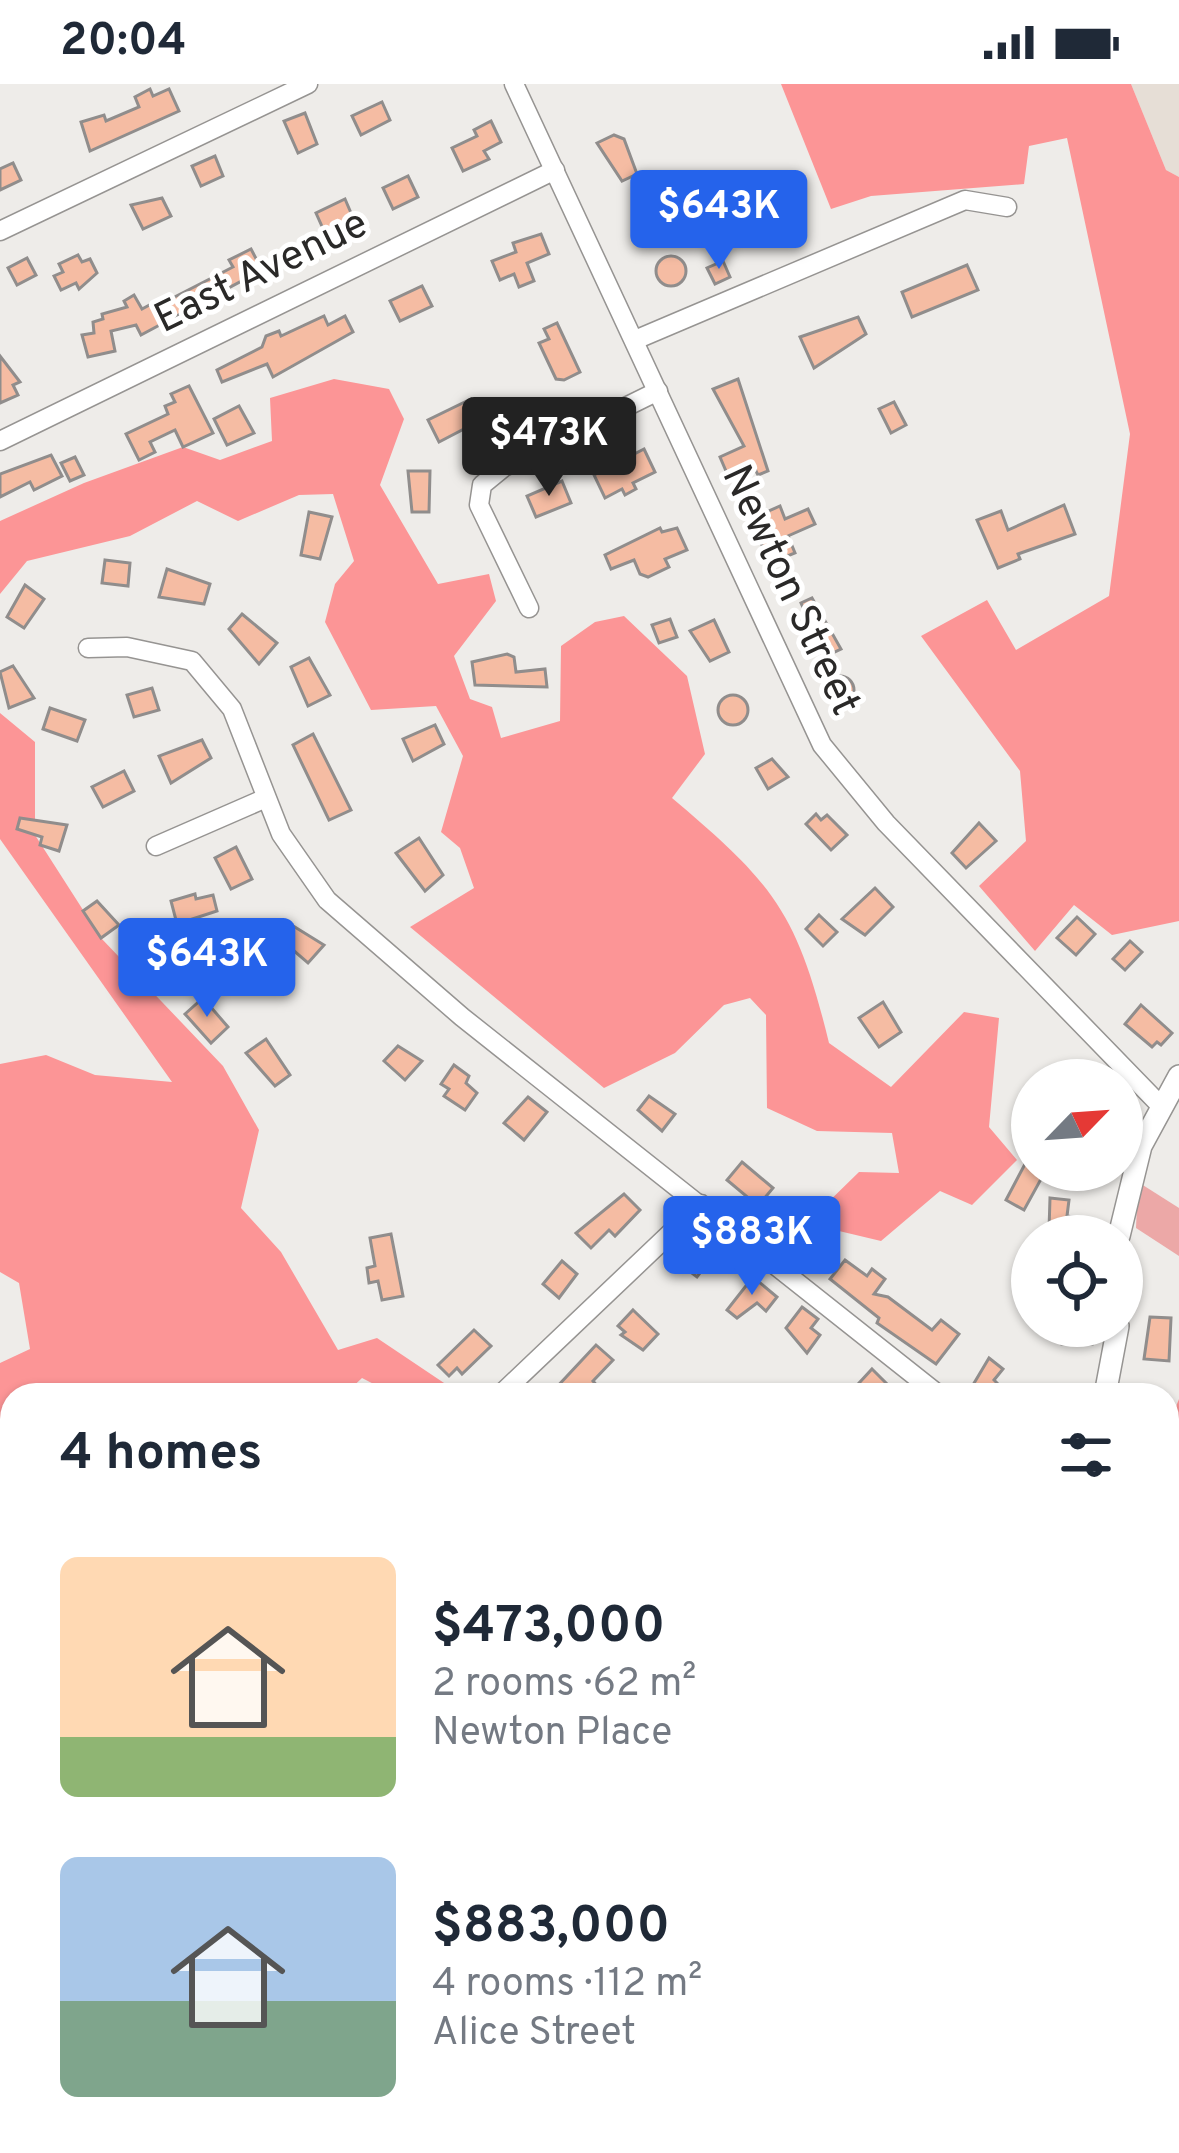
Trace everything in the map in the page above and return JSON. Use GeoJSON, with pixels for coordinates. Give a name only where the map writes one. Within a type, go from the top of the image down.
{"type":"FeatureCollection","features":[{"type":"Feature","properties":{"kind":"street"},"geometry":{"type":"LineString","coordinates":[[0,231],[308,84]]}},
{"type":"Feature","properties":{"kind":"street","name":"Newton Street"},"geometry":{"type":"LineString","coordinates":[[514,84],[822,745],[886,823],[1160,1105]]}},
{"type":"Feature","properties":{"kind":"street","name":"East Avenue"},"geometry":{"type":"LineString","coordinates":[[0,441],[555,170]]}},
{"type":"Feature","properties":{"kind":"street"},"geometry":{"type":"LineString","coordinates":[[635,340],[965,200],[1007,207]]}},
{"type":"Feature","properties":{"kind":"street"},"geometry":{"type":"LineString","coordinates":[[529,608],[479,505],[482,485],[504,467],[658,391]]}},
{"type":"Feature","properties":{"kind":"street"},"geometry":{"type":"LineString","coordinates":[[88,648],[169,652],[192,661],[232,709],[266,798],[302,869],[327,900],[462,1017],[924,1383]]}},
{"type":"Feature","properties":{"kind":"street"},"geometry":{"type":"LineString","coordinates":[[156,846],[266,798]]}},
{"type":"Feature","properties":{"kind":"street"},"geometry":{"type":"LineString","coordinates":[[1123,1215],[1130,1177],[1160,1105],[1179,1076]]}},
{"type":"Feature","properties":{"kind":"street"},"geometry":{"type":"LineString","coordinates":[[513,1383],[701,1204]]}},
{"type":"Feature","properties":{"kind":"street"},"geometry":{"type":"LineString","coordinates":[[1107,1383],[1114,1347]]}},
{"type":"Feature","properties":{"kind":"shaded area"},"geometry":{"type":"Polygon","coordinates":[[[781,84],[1131,84],[1166,170],[1179,177],[1179,921],[1112,935],[1074,905],[1035,951],[979,886],[1026,841],[1020,771],[921,636],[987,600],[1016,650],[1109,596],[1130,434],[1067,138],[1029,146],[1024,184],[871,196],[831,209],[781,84]]]}},
{"type":"Feature","properties":{"kind":"shaded area"},"geometry":{"type":"Polygon","coordinates":[[[1131,84],[1179,84],[1179,177],[1166,170],[1131,84]]]}},
{"type":"Feature","properties":{"kind":"shaded area"},"geometry":{"type":"Polygon","coordinates":[[[334,379],[389,389],[404,419],[380,485],[438,584],[489,574],[496,601],[454,656],[470,699],[492,707],[501,738],[560,721],[561,646],[595,622],[624,616],[687,676],[705,754],[672,798],[735,854],[777,904],[805,962],[829,1043],[891,1087],[964,1012],[999,1018],[989,1127],[1011,1153],[1011,1166],[972,1205],[940,1191],[881,1241],[839,1231],[817,1213],[859,1172],[899,1173],[892,1133],[817,1131],[767,1108],[766,1015],[750,998],[724,1005],[675,1053],[604,1088],[410,927],[474,888],[460,848],[441,832],[463,756],[436,706],[371,710],[325,622],[335,584],[354,561],[333,494],[299,495],[238,521],[197,501],[130,536],[27,561],[0,594],[0,521],[84,483],[183,447],[220,460],[272,441],[270,398],[334,379]]]}},
{"type":"Feature","properties":{"kind":"shaded area"},"geometry":{"type":"Polygon","coordinates":[[[0,713],[35,742],[35,835],[101,938],[223,1066],[259,1130],[241,1208],[281,1252],[338,1350],[377,1338],[444,1383],[372,1383],[362,1378],[357,1383],[0,1383],[0,1363],[30,1349],[19,1283],[0,1272],[0,1064],[46,1055],[95,1075],[172,1082],[0,839],[0,713]]]}},
{"type":"Feature","properties":{"kind":"shaded area"},"geometry":{"type":"Polygon","coordinates":[[[1143,1185],[1179,1208],[1179,1256],[1143,1233],[1143,1215],[1137,1215],[1138,1191],[1143,1191],[1143,1185]]]}},
{"type":"Feature","properties":{"kind":"building"},"geometry":{"type":"Polygon","coordinates":[[[150,89],[153,96],[169,89],[179,111],[90,151],[81,122],[104,115],[106,121],[139,107],[135,97],[150,89]]]}},
{"type":"Feature","properties":{"kind":"building"},"geometry":{"type":"Polygon","coordinates":[[[382,102],[390,120],[361,135],[352,116],[382,102]]]}},
{"type":"Feature","properties":{"kind":"building"},"geometry":{"type":"Polygon","coordinates":[[[305,113],[317,144],[298,153],[284,121],[305,113]]]}},
{"type":"Feature","properties":{"kind":"building"},"geometry":{"type":"Polygon","coordinates":[[[491,121],[501,142],[484,151],[489,159],[463,171],[452,148],[477,136],[474,130],[491,121]]]}},
{"type":"Feature","properties":{"kind":"building"},"geometry":{"type":"Polygon","coordinates":[[[614,135],[624,139],[637,174],[622,181],[597,143],[614,135]]]}},
{"type":"Feature","properties":{"kind":"building"},"geometry":{"type":"Polygon","coordinates":[[[215,156],[223,176],[201,186],[192,166],[215,156]]]}},
{"type":"Feature","properties":{"kind":"building"},"geometry":{"type":"Polygon","coordinates":[[[13,163],[21,180],[0,190],[0,169],[13,163]]]}},
{"type":"Feature","properties":{"kind":"building"},"geometry":{"type":"Polygon","coordinates":[[[408,176],[418,197],[393,209],[383,188],[408,176]]]}},
{"type":"Feature","properties":{"kind":"building"},"geometry":{"type":"Polygon","coordinates":[[[162,198],[171,216],[143,229],[131,205],[162,198]]]}},
{"type":"Feature","properties":{"kind":"building"},"geometry":{"type":"Polygon","coordinates":[[[345,199],[354,220],[325,233],[316,213],[345,199]]]}},
{"type":"Feature","properties":{"kind":"building"},"geometry":{"type":"Polygon","coordinates":[[[541,234],[549,254],[527,263],[534,281],[519,287],[514,274],[500,280],[492,261],[516,252],[513,243],[541,234]]]}},
{"type":"Feature","properties":{"kind":"building"},"geometry":{"type":"Polygon","coordinates":[[[251,249],[262,270],[141,335],[136,325],[111,331],[115,351],[88,357],[82,335],[94,333],[93,322],[103,319],[102,314],[127,307],[124,301],[134,295],[142,309],[155,302],[157,306],[233,267],[229,260],[251,249]]]}},
{"type":"Feature","properties":{"kind":"building"},"geometry":{"type":"Polygon","coordinates":[[[78,255],[82,262],[90,259],[97,273],[79,289],[76,283],[61,290],[54,276],[63,272],[59,264],[78,255]]]}},
{"type":"Feature","properties":{"kind":"building"},"geometry":{"type":"Polygon","coordinates":[[[671,256],[682,260],[686,271],[682,282],[671,286],[660,282],[656,271],[660,260],[671,256]]]}},
{"type":"Feature","properties":{"kind":"building"},"geometry":{"type":"Polygon","coordinates":[[[27,258],[36,275],[17,285],[8,268],[27,258]]]}},
{"type":"Feature","properties":{"kind":"building"},"geometry":{"type":"Polygon","coordinates":[[[723,261],[730,277],[715,284],[707,268],[723,261]]]}},
{"type":"Feature","properties":{"kind":"building"},"geometry":{"type":"Polygon","coordinates":[[[967,265],[978,290],[912,317],[902,292],[967,265]]]}},
{"type":"Feature","properties":{"kind":"building"},"geometry":{"type":"Polygon","coordinates":[[[422,286],[432,306],[400,321],[390,301],[422,286]]]}},
{"type":"Feature","properties":{"kind":"building"},"geometry":{"type":"Polygon","coordinates":[[[324,316],[328,325],[345,316],[353,332],[273,377],[267,364],[222,382],[217,370],[262,347],[266,336],[279,331],[281,336],[324,316]]]}},
{"type":"Feature","properties":{"kind":"building"},"geometry":{"type":"Polygon","coordinates":[[[858,317],[866,334],[814,368],[800,337],[858,317]]]}},
{"type":"Feature","properties":{"kind":"building"},"geometry":{"type":"Polygon","coordinates":[[[557,323],[580,372],[564,380],[556,379],[539,343],[549,339],[544,329],[557,323]]]}},
{"type":"Feature","properties":{"kind":"building"},"geometry":{"type":"Polygon","coordinates":[[[0,356],[20,382],[13,385],[18,395],[0,403],[0,356]]]}},
{"type":"Feature","properties":{"kind":"building"},"geometry":{"type":"Polygon","coordinates":[[[738,379],[768,471],[758,475],[752,463],[729,478],[720,457],[744,446],[713,389],[738,379]]]}},
{"type":"Feature","properties":{"kind":"building"},"geometry":{"type":"Polygon","coordinates":[[[189,386],[213,433],[183,447],[175,430],[150,442],[155,452],[139,460],[126,434],[168,414],[165,406],[175,402],[171,394],[189,386]]]}},
{"type":"Feature","properties":{"kind":"building"},"geometry":{"type":"Polygon","coordinates":[[[471,399],[481,420],[439,442],[428,420],[471,399]]]}},
{"type":"Feature","properties":{"kind":"building"},"geometry":{"type":"Polygon","coordinates":[[[894,402],[906,425],[891,433],[879,409],[894,402]]]}},
{"type":"Feature","properties":{"kind":"building"},"geometry":{"type":"Polygon","coordinates":[[[239,406],[254,433],[227,445],[214,419],[239,406]]]}},
{"type":"Feature","properties":{"kind":"building"},"geometry":{"type":"Polygon","coordinates":[[[644,449],[655,472],[633,483],[636,489],[625,495],[622,489],[605,498],[594,475],[644,449]]]}},
{"type":"Feature","properties":{"kind":"building"},"geometry":{"type":"Polygon","coordinates":[[[51,455],[62,476],[34,490],[30,482],[0,497],[0,474],[51,455]]]}},
{"type":"Feature","properties":{"kind":"building"},"geometry":{"type":"Polygon","coordinates":[[[75,457],[84,475],[70,481],[61,463],[75,457]]]}},
{"type":"Feature","properties":{"kind":"building"},"geometry":{"type":"Polygon","coordinates":[[[408,471],[430,471],[429,512],[412,512],[408,471]]]}},
{"type":"Feature","properties":{"kind":"building"},"geometry":{"type":"Polygon","coordinates":[[[562,481],[571,503],[536,517],[527,496],[562,481]]]}},
{"type":"Feature","properties":{"kind":"building"},"geometry":{"type":"Polygon","coordinates":[[[1064,505],[1075,534],[1018,554],[1020,559],[998,568],[977,520],[1001,511],[1008,530],[1064,505]]]}},
{"type":"Feature","properties":{"kind":"building"},"geometry":{"type":"Polygon","coordinates":[[[780,506],[785,519],[808,509],[815,524],[788,536],[795,553],[770,563],[760,537],[770,533],[762,514],[780,506]]]}},
{"type":"Feature","properties":{"kind":"building"},"geometry":{"type":"Polygon","coordinates":[[[309,512],[332,517],[320,559],[301,555],[309,512]]]}},
{"type":"Feature","properties":{"kind":"building"},"geometry":{"type":"Polygon","coordinates":[[[660,528],[662,532],[677,528],[687,550],[665,559],[669,567],[648,577],[640,574],[634,560],[611,569],[605,555],[660,528]]]}},
{"type":"Feature","properties":{"kind":"building"},"geometry":{"type":"Polygon","coordinates":[[[105,560],[130,563],[128,586],[102,583],[105,560]]]}},
{"type":"Feature","properties":{"kind":"building"},"geometry":{"type":"Polygon","coordinates":[[[167,569],[210,584],[204,604],[159,597],[167,569]]]}},
{"type":"Feature","properties":{"kind":"building"},"geometry":{"type":"Polygon","coordinates":[[[25,585],[44,599],[24,628],[7,617],[25,585]]]}},
{"type":"Feature","properties":{"kind":"building"},"geometry":{"type":"Polygon","coordinates":[[[812,598],[841,649],[826,656],[822,648],[807,654],[800,639],[814,632],[801,603],[812,598]]]}},
{"type":"Feature","properties":{"kind":"building"},"geometry":{"type":"Polygon","coordinates":[[[242,614],[277,643],[259,664],[229,629],[242,614]]]}},
{"type":"Feature","properties":{"kind":"building"},"geometry":{"type":"Polygon","coordinates":[[[670,619],[677,637],[659,643],[652,625],[670,619]]]}},
{"type":"Feature","properties":{"kind":"building"},"geometry":{"type":"Polygon","coordinates":[[[714,620],[729,652],[710,661],[690,631],[714,620]]]}},
{"type":"Feature","properties":{"kind":"building"},"geometry":{"type":"Polygon","coordinates":[[[507,654],[514,657],[516,672],[545,669],[547,687],[475,685],[472,662],[507,654]]]}},
{"type":"Feature","properties":{"kind":"building"},"geometry":{"type":"Polygon","coordinates":[[[309,658],[330,695],[308,706],[291,667],[309,658]]]}},
{"type":"Feature","properties":{"kind":"building"},"geometry":{"type":"Polygon","coordinates":[[[13,666],[34,698],[9,708],[0,672],[13,666]]]}},
{"type":"Feature","properties":{"kind":"building"},"geometry":{"type":"Polygon","coordinates":[[[840,676],[850,680],[854,690],[850,700],[840,704],[830,700],[826,690],[830,680],[840,676]]]}},
{"type":"Feature","properties":{"kind":"building"},"geometry":{"type":"Polygon","coordinates":[[[152,688],[159,710],[134,717],[127,695],[152,688]]]}},
{"type":"Feature","properties":{"kind":"building"},"geometry":{"type":"Polygon","coordinates":[[[733,695],[744,699],[748,710],[744,721],[733,725],[722,721],[718,710],[722,699],[733,695]]]}},
{"type":"Feature","properties":{"kind":"building"},"geometry":{"type":"Polygon","coordinates":[[[50,708],[85,720],[77,741],[43,729],[50,708]]]}},
{"type":"Feature","properties":{"kind":"building"},"geometry":{"type":"Polygon","coordinates":[[[435,725],[444,744],[413,761],[403,739],[435,725]]]}},
{"type":"Feature","properties":{"kind":"building"},"geometry":{"type":"Polygon","coordinates":[[[313,734],[351,810],[329,820],[293,745],[313,734]]]}},
{"type":"Feature","properties":{"kind":"building"},"geometry":{"type":"Polygon","coordinates":[[[202,740],[211,758],[171,783],[159,756],[202,740]]]}},
{"type":"Feature","properties":{"kind":"building"},"geometry":{"type":"Polygon","coordinates":[[[772,759],[788,777],[768,789],[756,768],[772,759]]]}},
{"type":"Feature","properties":{"kind":"building"},"geometry":{"type":"Polygon","coordinates":[[[124,771],[134,791],[103,807],[92,787],[124,771]]]}},
{"type":"Feature","properties":{"kind":"building"},"geometry":{"type":"Polygon","coordinates":[[[816,814],[821,820],[827,815],[847,835],[831,850],[806,824],[816,814]]]}},
{"type":"Feature","properties":{"kind":"building"},"geometry":{"type":"Polygon","coordinates":[[[20,818],[67,825],[59,851],[40,845],[42,837],[17,829],[20,818]]]}},
{"type":"Feature","properties":{"kind":"building"},"geometry":{"type":"Polygon","coordinates":[[[979,823],[996,841],[966,868],[952,853],[979,823]]]}},
{"type":"Feature","properties":{"kind":"building"},"geometry":{"type":"Polygon","coordinates":[[[419,838],[443,875],[425,891],[396,853],[419,838]]]}},
{"type":"Feature","properties":{"kind":"building"},"geometry":{"type":"Polygon","coordinates":[[[236,847],[252,879],[231,889],[215,858],[236,847]]]}},
{"type":"Feature","properties":{"kind":"building"},"geometry":{"type":"Polygon","coordinates":[[[875,888],[893,907],[865,935],[842,919],[875,888]]]}},
{"type":"Feature","properties":{"kind":"building"},"geometry":{"type":"Polygon","coordinates":[[[195,894],[196,899],[213,895],[217,911],[177,924],[171,901],[195,894]]]}},
{"type":"Feature","properties":{"kind":"building"},"geometry":{"type":"Polygon","coordinates":[[[97,901],[119,925],[101,938],[83,911],[97,901]]]}},
{"type":"Feature","properties":{"kind":"building"},"geometry":{"type":"Polygon","coordinates":[[[819,915],[837,932],[823,946],[806,929],[819,915]]]}},
{"type":"Feature","properties":{"kind":"building"},"geometry":{"type":"Polygon","coordinates":[[[1077,917],[1095,934],[1076,955],[1057,938],[1077,917]]]}},
{"type":"Feature","properties":{"kind":"building"},"geometry":{"type":"Polygon","coordinates":[[[290,924],[324,945],[308,963],[279,938],[290,924]]]}},
{"type":"Feature","properties":{"kind":"building"},"geometry":{"type":"Polygon","coordinates":[[[1130,941],[1142,952],[1125,970],[1113,959],[1130,941]]]}},
{"type":"Feature","properties":{"kind":"building"},"geometry":{"type":"Polygon","coordinates":[[[203,998],[228,1027],[211,1043],[185,1014],[203,998]]]}},
{"type":"Feature","properties":{"kind":"building"},"geometry":{"type":"Polygon","coordinates":[[[883,1002],[901,1032],[879,1047],[859,1018],[883,1002]]]}},
{"type":"Feature","properties":{"kind":"building"},"geometry":{"type":"Polygon","coordinates":[[[1141,1005],[1172,1033],[1161,1045],[1157,1042],[1152,1047],[1125,1024],[1141,1005]]]}},
{"type":"Feature","properties":{"kind":"building"},"geometry":{"type":"Polygon","coordinates":[[[266,1039],[290,1075],[275,1086],[246,1053],[266,1039]]]}},
{"type":"Feature","properties":{"kind":"building"},"geometry":{"type":"Polygon","coordinates":[[[398,1046],[422,1061],[405,1080],[384,1061],[398,1046]]]}},
{"type":"Feature","properties":{"kind":"building"},"geometry":{"type":"Polygon","coordinates":[[[454,1065],[469,1076],[466,1083],[477,1093],[465,1110],[444,1096],[449,1089],[441,1084],[454,1065]]]}},
{"type":"Feature","properties":{"kind":"building"},"geometry":{"type":"Polygon","coordinates":[[[649,1096],[675,1114],[662,1131],[638,1110],[649,1096]]]}},
{"type":"Feature","properties":{"kind":"building"},"geometry":{"type":"Polygon","coordinates":[[[528,1097],[547,1112],[524,1140],[504,1123],[528,1097]]]}},
{"type":"Feature","properties":{"kind":"building"},"geometry":{"type":"Polygon","coordinates":[[[742,1162],[773,1188],[758,1206],[727,1180],[742,1162]]]}},
{"type":"Feature","properties":{"kind":"building"},"geometry":{"type":"Polygon","coordinates":[[[1011,1191],[1034,1191],[1024,1210],[1006,1200],[1011,1191]]]}},
{"type":"Feature","properties":{"kind":"building"},"geometry":{"type":"Polygon","coordinates":[[[624,1194],[640,1210],[615,1236],[609,1230],[591,1248],[576,1233],[624,1194]]]}},
{"type":"Feature","properties":{"kind":"building"},"geometry":{"type":"Polygon","coordinates":[[[1050,1198],[1069,1200],[1067,1215],[1049,1215],[1050,1198]]]}},
{"type":"Feature","properties":{"kind":"building"},"geometry":{"type":"Polygon","coordinates":[[[786,1216],[804,1230],[789,1249],[772,1235],[786,1216]]]}},
{"type":"Feature","properties":{"kind":"building"},"geometry":{"type":"Polygon","coordinates":[[[391,1234],[403,1296],[382,1300],[378,1281],[369,1283],[367,1268],[375,1266],[370,1238],[391,1234]]]}},
{"type":"Feature","properties":{"kind":"building"},"geometry":{"type":"Polygon","coordinates":[[[706,1238],[719,1248],[697,1277],[680,1264],[706,1238]]]}},
{"type":"Feature","properties":{"kind":"building"},"geometry":{"type":"Polygon","coordinates":[[[845,1260],[867,1276],[872,1269],[885,1279],[874,1294],[888,1297],[932,1330],[941,1320],[959,1334],[936,1364],[877,1323],[879,1318],[830,1279],[845,1260]]]}},
{"type":"Feature","properties":{"kind":"building"},"geometry":{"type":"Polygon","coordinates":[[[562,1261],[577,1274],[559,1298],[543,1284],[562,1261]]]}},
{"type":"Feature","properties":{"kind":"building"},"geometry":{"type":"Polygon","coordinates":[[[753,1277],[777,1297],[766,1311],[757,1303],[737,1318],[727,1310],[753,1277]]]}},
{"type":"Feature","properties":{"kind":"building"},"geometry":{"type":"Polygon","coordinates":[[[802,1307],[818,1319],[811,1328],[820,1335],[807,1353],[786,1328],[802,1307]]]}},
{"type":"Feature","properties":{"kind":"building"},"geometry":{"type":"Polygon","coordinates":[[[633,1310],[658,1334],[643,1350],[621,1335],[625,1332],[618,1326],[633,1310]]]}},
{"type":"Feature","properties":{"kind":"building"},"geometry":{"type":"Polygon","coordinates":[[[1150,1317],[1171,1318],[1169,1361],[1144,1359],[1150,1317]]]}},
{"type":"Feature","properties":{"kind":"building"},"geometry":{"type":"Polygon","coordinates":[[[474,1330],[491,1346],[462,1374],[457,1368],[449,1376],[438,1365],[474,1330]]]}},
{"type":"Feature","properties":{"kind":"building"},"geometry":{"type":"Polygon","coordinates":[[[596,1345],[613,1360],[595,1383],[561,1383],[596,1345]]]}},
{"type":"Feature","properties":{"kind":"building"},"geometry":{"type":"Polygon","coordinates":[[[989,1358],[1003,1369],[994,1380],[997,1383],[974,1383],[989,1358]]]}},
{"type":"Feature","properties":{"kind":"building"},"geometry":{"type":"Polygon","coordinates":[[[872,1369],[886,1383],[859,1383],[872,1369]]]}}]}
